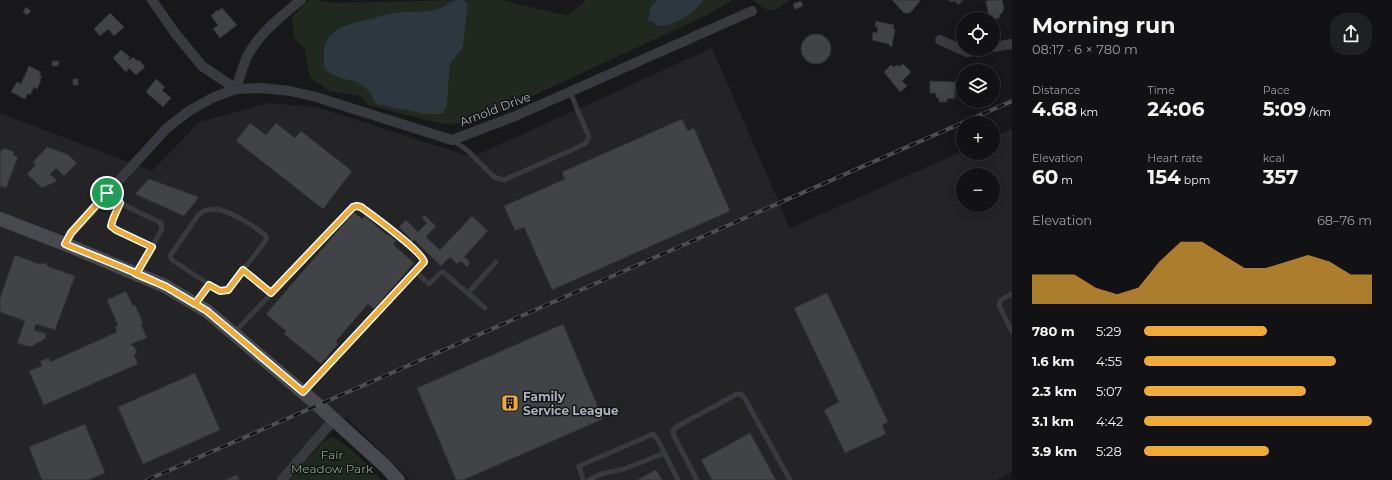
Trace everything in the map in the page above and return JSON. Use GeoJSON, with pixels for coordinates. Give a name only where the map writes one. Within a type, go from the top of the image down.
{"type":"FeatureCollection","features":[{"type":"Feature","properties":{"kind":"main road"},"geometry":{"type":"LineString","coordinates":[[0,219],[65,244],[165,286],[207,311],[303,392],[385,466],[398,480]]}},
{"type":"Feature","properties":{"kind":"street"},"geometry":{"type":"LineString","coordinates":[[152,0],[175,33],[202,66],[236,89],[246,60],[254,45],[276,20],[300,0]]}},
{"type":"Feature","properties":{"kind":"street","name":"Arnold Drive"},"geometry":{"type":"LineString","coordinates":[[65,244],[71,233],[167,128],[189,111],[212,98],[236,89],[262,88],[290,91],[316,97],[452,140],[513,117],[752,11]]}},
{"type":"Feature","properties":{"kind":"street"},"geometry":{"type":"LineString","coordinates":[[940,40],[956,47]]}},
{"type":"Feature","properties":{"kind":"street"},"geometry":{"type":"LineString","coordinates":[[1000,46],[1012,44]]}},
{"type":"Feature","properties":{"kind":"street"},"geometry":{"type":"LineString","coordinates":[[282,480],[334,420]]}},
{"type":"Feature","properties":{"kind":"lane"},"geometry":{"type":"LineString","coordinates":[[452,140],[468,151],[494,177],[504,180],[585,144],[589,137],[570,92]]}},
{"type":"Feature","properties":{"kind":"lane"},"geometry":{"type":"LineString","coordinates":[[107,193],[120,203],[161,223],[162,229],[136,274]]}},
{"type":"Feature","properties":{"kind":"lane"},"geometry":{"type":"LineString","coordinates":[[120,203],[111,226],[116,230],[152,247]]}},
{"type":"Feature","properties":{"kind":"lane"},"geometry":{"type":"LineString","coordinates":[[234,333],[353,207],[361,207],[423,258],[424,262],[416,272],[303,392]]}},
{"type":"Feature","properties":{"kind":"lane"},"geometry":{"type":"LineString","coordinates":[[204,210],[217,210],[231,213],[266,236],[264,243],[243,270],[228,290],[220,291],[172,260],[170,256],[199,214],[204,210]]}},
{"type":"Feature","properties":{"kind":"lane"},"geometry":{"type":"LineString","coordinates":[[468,293],[496,262]]}},
{"type":"Feature","properties":{"kind":"lane"},"geometry":{"type":"LineString","coordinates":[[243,270],[271,293]]}},
{"type":"Feature","properties":{"kind":"lane"},"geometry":{"type":"LineString","coordinates":[[416,272],[429,284],[443,272],[485,308]]}},
{"type":"Feature","properties":{"kind":"lane"},"geometry":{"type":"LineString","coordinates":[[195,304],[209,285]]}},
{"type":"Feature","properties":{"kind":"lane"},"geometry":{"type":"LineString","coordinates":[[1012,294],[1001,300],[999,305],[1012,332]]}},
{"type":"Feature","properties":{"kind":"lane"},"geometry":{"type":"LineString","coordinates":[[697,480],[674,436],[673,431],[676,427],[737,394],[740,394],[744,397],[790,480]]}},
{"type":"Feature","properties":{"kind":"lane"},"geometry":{"type":"LineString","coordinates":[[583,480],[579,466],[653,434],[658,440],[678,480]]}},
{"type":"Feature","properties":{"kind":"lane"},"geometry":{"type":"LineString","coordinates":[[589,480],[601,474],[624,469],[665,453]]}},
{"type":"Feature","properties":{"kind":"shaded area"},"geometry":{"type":"Polygon","coordinates":[[[457,0],[464,0],[468,4],[463,47],[450,64],[447,105],[442,114],[426,114],[376,104],[370,92],[357,82],[340,78],[325,70],[323,58],[324,48],[331,34],[338,30],[355,23],[388,14],[435,10],[457,0]]]}},
{"type":"Feature","properties":{"kind":"shaded area"},"geometry":{"type":"Polygon","coordinates":[[[658,0],[704,0],[696,9],[684,18],[665,26],[659,26],[648,20],[651,6],[658,0]]]}},
{"type":"Feature","properties":{"kind":"shaded area"},"geometry":{"type":"Polygon","coordinates":[[[712,48],[790,228],[956,154],[956,160],[1000,160],[1000,135],[1012,129],[1012,472],[996,480],[410,480],[346,417],[287,480],[0,480],[0,113],[152,171],[199,122],[268,103],[316,107],[472,157],[712,48]]]}},
{"type":"Feature","properties":{"kind":"green space"},"geometry":{"type":"Polygon","coordinates":[[[309,0],[334,3],[457,0],[452,1],[436,10],[334,31],[326,41],[322,56],[340,78],[357,82],[370,92],[376,104],[442,114],[447,105],[450,64],[463,47],[468,4],[464,0],[502,0],[568,16],[586,0],[658,0],[651,6],[704,0],[733,0],[707,15],[485,118],[465,123],[442,124],[368,105],[360,96],[329,91],[310,78],[305,49],[294,38],[292,17],[309,0]]]}},
{"type":"Feature","properties":{"kind":"green space"},"geometry":{"type":"Polygon","coordinates":[[[753,0],[790,0],[778,9],[768,11],[753,0]]]}},
{"type":"Feature","properties":{"kind":"green space","name":"Fair Meadow Park"},"geometry":{"type":"Polygon","coordinates":[[[330,437],[350,448],[382,480],[289,480],[322,443],[330,437]]]}},
{"type":"Feature","properties":{"kind":"building"},"geometry":{"type":"Polygon","coordinates":[[[892,0],[920,1],[910,13],[904,13],[892,0]]]}},
{"type":"Feature","properties":{"kind":"building"},"geometry":{"type":"Polygon","coordinates":[[[948,0],[964,0],[957,4],[956,1],[951,2],[948,0]]]}},
{"type":"Feature","properties":{"kind":"building"},"geometry":{"type":"Polygon","coordinates":[[[1002,0],[1004,9],[1003,12],[1000,14],[1000,12],[988,12],[986,1],[1002,0]]]}},
{"type":"Feature","properties":{"kind":"building"},"geometry":{"type":"Polygon","coordinates":[[[801,1],[803,6],[795,9],[793,4],[801,1]]]}},
{"type":"Feature","properties":{"kind":"building"},"geometry":{"type":"Polygon","coordinates":[[[26,7],[31,11],[27,15],[23,12],[26,7]]]}},
{"type":"Feature","properties":{"kind":"building"},"geometry":{"type":"Polygon","coordinates":[[[222,8],[237,25],[220,38],[213,29],[218,25],[211,16],[217,10],[218,11],[222,8]]]}},
{"type":"Feature","properties":{"kind":"building"},"geometry":{"type":"Polygon","coordinates":[[[110,13],[124,27],[114,36],[108,29],[100,36],[94,29],[110,13]]]}},
{"type":"Feature","properties":{"kind":"building"},"geometry":{"type":"Polygon","coordinates":[[[876,21],[894,25],[893,29],[895,29],[892,46],[890,47],[889,44],[872,40],[873,32],[877,33],[878,27],[875,27],[876,21]]]}},
{"type":"Feature","properties":{"kind":"building"},"geometry":{"type":"Polygon","coordinates":[[[816,34],[827,38],[831,49],[827,60],[816,64],[805,60],[801,49],[805,38],[816,34]]]}},
{"type":"Feature","properties":{"kind":"building"},"geometry":{"type":"Polygon","coordinates":[[[121,50],[130,57],[128,58],[130,60],[133,57],[137,61],[139,60],[145,67],[136,75],[129,68],[126,72],[113,58],[121,50]]]}},
{"type":"Feature","properties":{"kind":"building"},"geometry":{"type":"Polygon","coordinates":[[[52,61],[59,61],[58,66],[52,66],[52,61]]]}},
{"type":"Feature","properties":{"kind":"building"},"geometry":{"type":"Polygon","coordinates":[[[903,64],[911,72],[902,81],[907,86],[900,92],[884,72],[891,65],[893,67],[898,65],[899,67],[903,64]]]}},
{"type":"Feature","properties":{"kind":"building"},"geometry":{"type":"Polygon","coordinates":[[[29,66],[41,72],[39,75],[42,76],[37,89],[34,87],[30,95],[28,93],[25,99],[11,92],[17,82],[21,84],[29,66]]]}},
{"type":"Feature","properties":{"kind":"building"},"geometry":{"type":"Polygon","coordinates":[[[73,79],[78,79],[78,85],[73,85],[73,79]]]}},
{"type":"Feature","properties":{"kind":"building"},"geometry":{"type":"Polygon","coordinates":[[[156,79],[165,87],[162,90],[171,98],[163,107],[146,92],[156,79]]]}},
{"type":"Feature","properties":{"kind":"building"},"geometry":{"type":"Polygon","coordinates":[[[930,81],[955,82],[955,98],[947,99],[947,102],[939,102],[939,98],[936,98],[936,93],[930,93],[930,81]]]}},
{"type":"Feature","properties":{"kind":"building"},"geometry":{"type":"Polygon","coordinates":[[[682,119],[688,131],[694,128],[730,211],[552,290],[524,227],[515,231],[504,206],[565,179],[562,172],[682,119]]]}},
{"type":"Feature","properties":{"kind":"building"},"geometry":{"type":"Polygon","coordinates":[[[250,123],[266,135],[276,123],[295,138],[301,131],[352,171],[323,209],[236,141],[250,123]]]}},
{"type":"Feature","properties":{"kind":"building"},"geometry":{"type":"Polygon","coordinates":[[[47,147],[67,154],[77,163],[64,176],[56,168],[50,174],[57,181],[42,188],[27,174],[36,165],[33,162],[47,147]]]}},
{"type":"Feature","properties":{"kind":"building"},"geometry":{"type":"Polygon","coordinates":[[[4,148],[14,152],[13,155],[18,157],[6,188],[1,186],[0,188],[0,150],[2,151],[4,148]]]}},
{"type":"Feature","properties":{"kind":"building"},"geometry":{"type":"Polygon","coordinates":[[[149,179],[199,197],[184,216],[135,194],[149,179]]]}},
{"type":"Feature","properties":{"kind":"building"},"geometry":{"type":"Polygon","coordinates":[[[354,212],[362,219],[365,216],[387,235],[388,234],[396,241],[393,244],[414,263],[374,309],[368,304],[336,341],[338,344],[321,364],[284,334],[286,331],[266,314],[354,212]]]}},
{"type":"Feature","properties":{"kind":"building"},"geometry":{"type":"Polygon","coordinates":[[[424,215],[436,226],[426,237],[440,250],[472,216],[488,231],[464,257],[470,262],[467,267],[461,261],[457,264],[450,257],[441,266],[414,240],[412,242],[410,240],[411,239],[399,227],[406,220],[418,232],[427,223],[422,218],[424,215]]]}},
{"type":"Feature","properties":{"kind":"building"},"geometry":{"type":"Polygon","coordinates":[[[15,255],[39,264],[45,263],[49,267],[75,276],[55,330],[36,324],[34,330],[46,334],[46,338],[30,347],[17,343],[25,321],[0,312],[0,298],[15,255]]]}},
{"type":"Feature","properties":{"kind":"building"},"geometry":{"type":"Polygon","coordinates":[[[126,291],[133,306],[135,305],[143,323],[141,324],[147,338],[131,344],[134,346],[137,353],[134,355],[138,364],[44,405],[29,371],[42,366],[40,361],[49,358],[50,362],[117,332],[115,327],[118,325],[107,300],[126,291]]]}},
{"type":"Feature","properties":{"kind":"building"},"geometry":{"type":"Polygon","coordinates":[[[827,293],[888,422],[882,425],[886,434],[845,453],[824,410],[839,402],[794,308],[827,293]]]}},
{"type":"Feature","properties":{"kind":"building","name":"Family Service League"},"geometry":{"type":"Polygon","coordinates":[[[563,324],[603,419],[463,480],[456,480],[417,388],[563,324]]]}},
{"type":"Feature","properties":{"kind":"building"},"geometry":{"type":"Polygon","coordinates":[[[195,373],[220,430],[143,464],[118,407],[195,373]]]}},
{"type":"Feature","properties":{"kind":"building"},"geometry":{"type":"Polygon","coordinates":[[[85,424],[105,473],[88,480],[42,480],[29,447],[85,424]]]}},
{"type":"Feature","properties":{"kind":"building"},"geometry":{"type":"Polygon","coordinates":[[[750,433],[776,480],[712,480],[701,460],[750,433]]]}},
{"type":"Feature","properties":{"kind":"building"},"geometry":{"type":"Polygon","coordinates":[[[656,470],[662,480],[637,480],[656,470]]]}},
{"type":"Feature","properties":{"kind":"building"},"geometry":{"type":"Polygon","coordinates":[[[237,475],[239,480],[225,480],[237,475]]]}},
{"type":"Feature","properties":{"kind":"railway"},"geometry":{"type":"LineString","coordinates":[[147,480],[1012,101]]}},
{"type":"Feature","properties":{"kind":"place","name":"Family Service League"},"geometry":{"type":"Point","coordinates":[510,403]}},
{"type":"Feature","properties":{"kind":"route"},"geometry":{"type":"LineString","coordinates":[[107,193],[71,233],[65,244],[94,256],[136,274],[165,286],[203,309],[207,311],[303,392],[425,260],[412,247],[377,219],[361,207],[357,206],[353,207],[271,293],[243,270],[228,290],[220,291],[209,285],[195,304],[165,286],[136,274],[152,247],[116,230],[111,226],[120,203],[107,193]]}}]}
